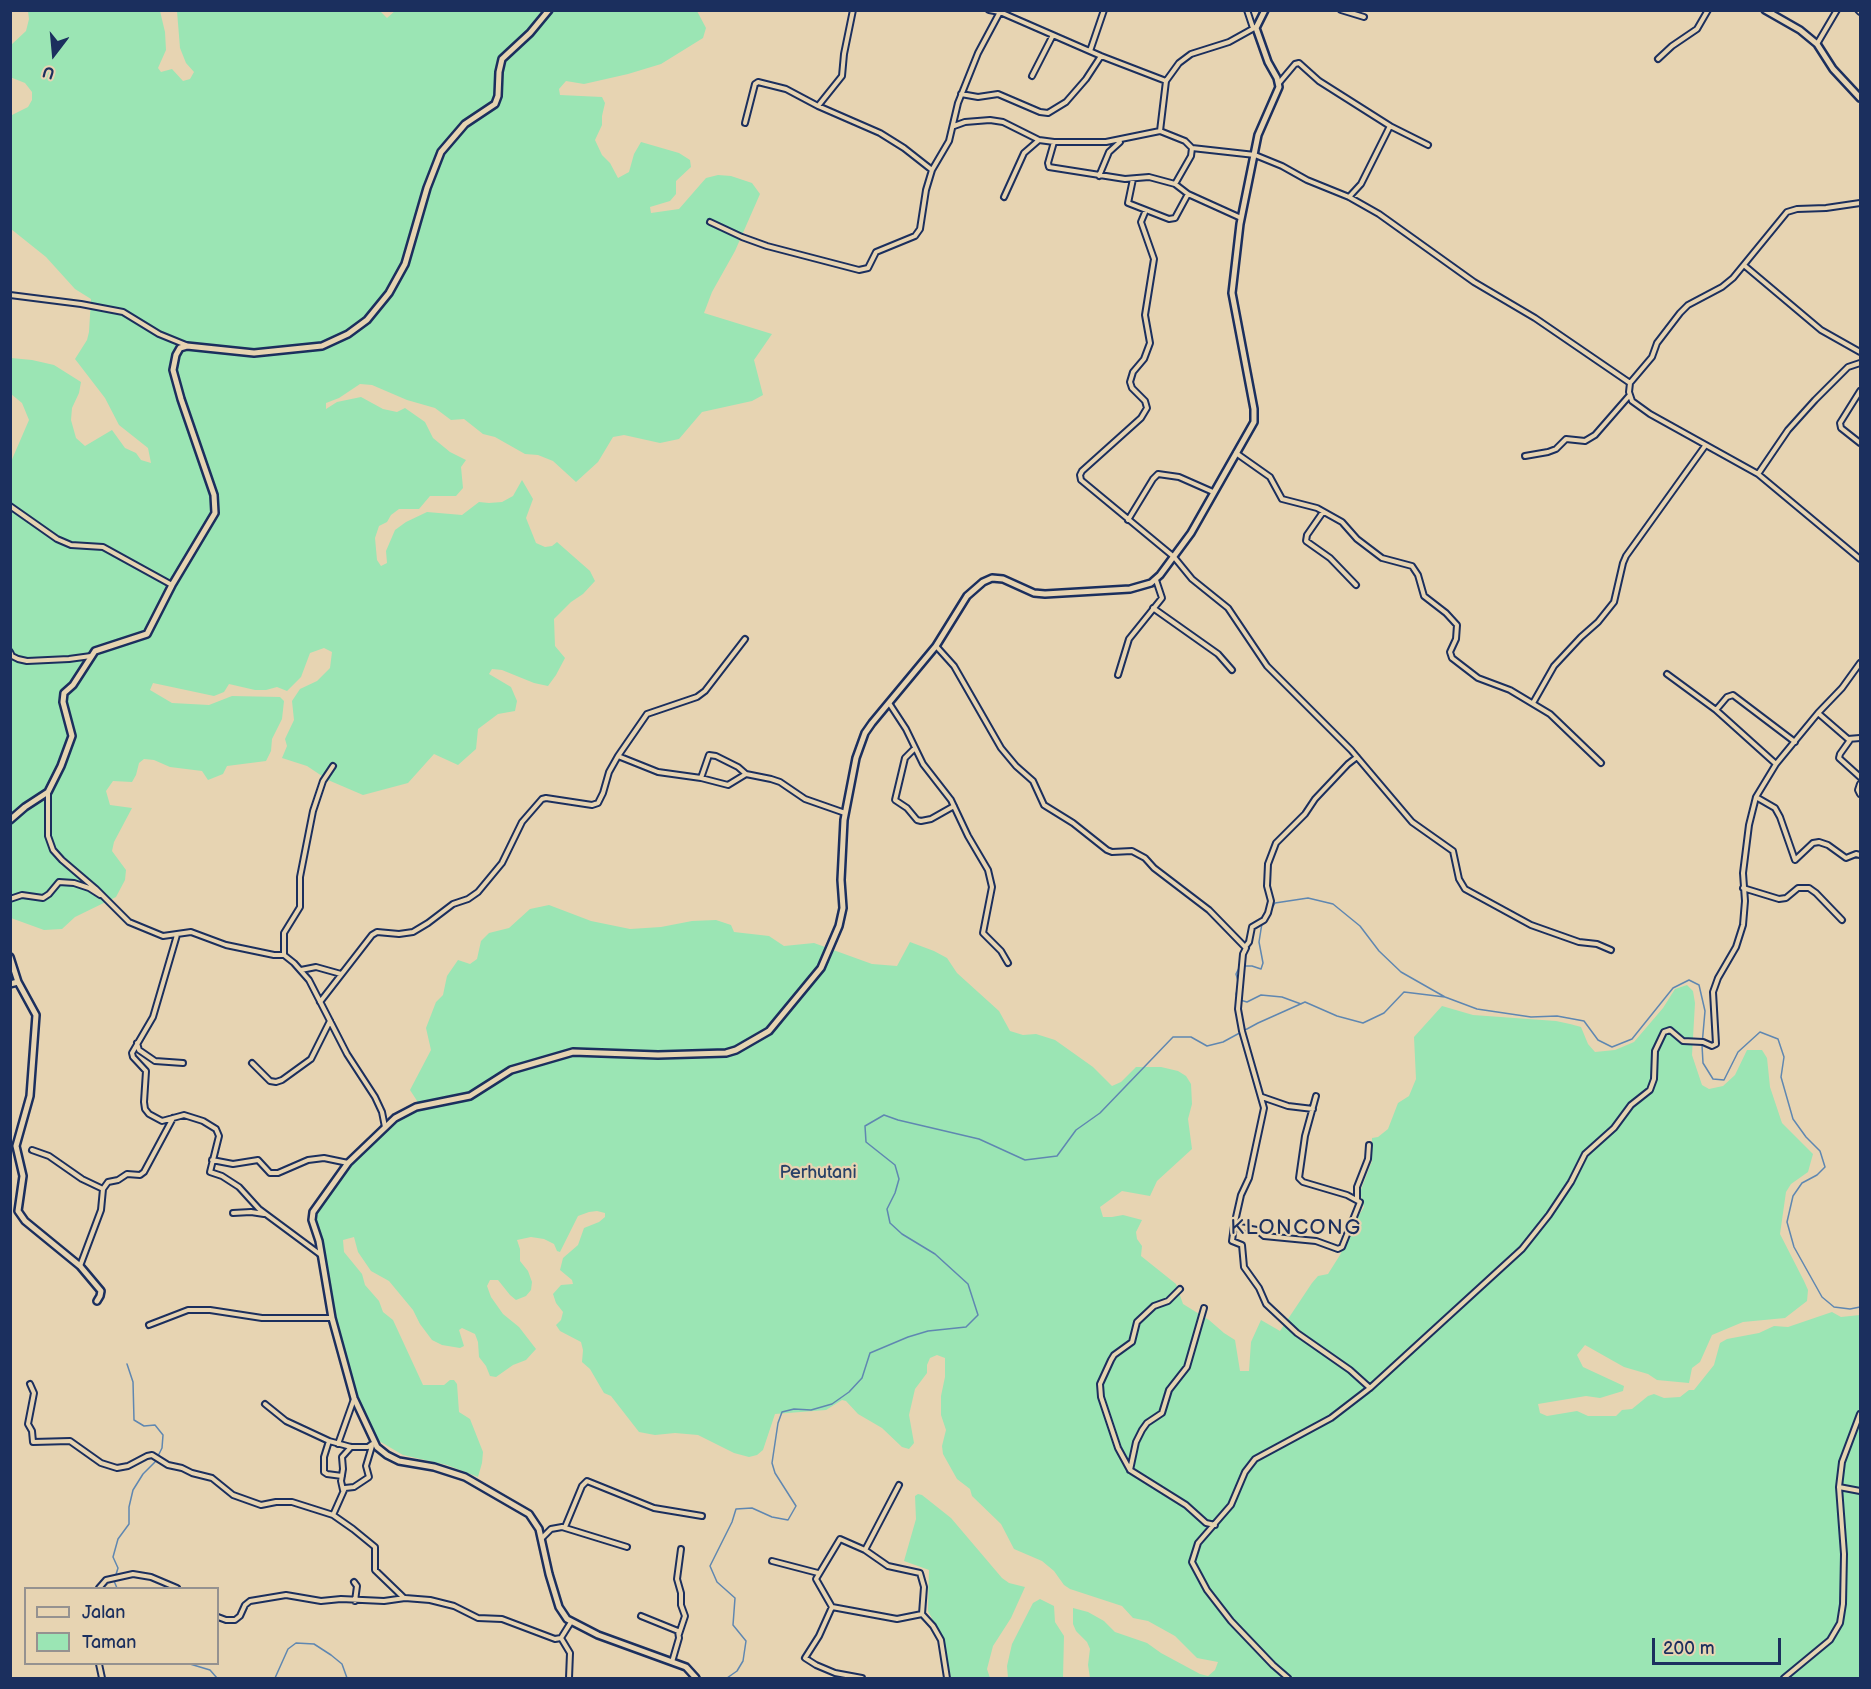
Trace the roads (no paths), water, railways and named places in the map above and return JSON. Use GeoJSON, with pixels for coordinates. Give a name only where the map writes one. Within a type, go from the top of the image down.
{"type":"FeatureCollection","features":[{"type":"Feature","properties":{"kind":"street"},"geometry":{"type":"LineString","coordinates":[[10,295],[115,310],[131,316],[159,334],[187,345],[243,353],[312,348],[332,343],[357,329],[389,293],[405,264],[427,188],[441,152],[465,124],[495,104],[502,59],[530,33],[549,10]]}},
{"type":"Feature","properties":{"kind":"street"},"geometry":{"type":"LineString","coordinates":[[818,106],[842,76],[853,10]]}},
{"type":"Feature","properties":{"kind":"street"},"geometry":{"type":"LineString","coordinates":[[989,10],[1000,11],[1101,56],[1166,81]]}},
{"type":"Feature","properties":{"kind":"street"},"geometry":{"type":"LineString","coordinates":[[1090,51],[1104,10]]}},
{"type":"Feature","properties":{"kind":"street"},"geometry":{"type":"LineString","coordinates":[[1247,10],[1279,84]]}},
{"type":"Feature","properties":{"kind":"street"},"geometry":{"type":"LineString","coordinates":[[1160,131],[1166,81],[1179,63],[1191,54],[1229,42],[1254,27],[1265,10]]}},
{"type":"Feature","properties":{"kind":"street"},"geometry":{"type":"LineString","coordinates":[[1341,10],[1364,17]]}},
{"type":"Feature","properties":{"kind":"street"},"geometry":{"type":"LineString","coordinates":[[1658,59],[1697,28],[1708,10]]}},
{"type":"Feature","properties":{"kind":"street"},"geometry":{"type":"LineString","coordinates":[[1765,10],[1800,30],[1817,44],[1833,69],[1860,98]]}},
{"type":"Feature","properties":{"kind":"street"},"geometry":{"type":"LineString","coordinates":[[1817,44],[1837,10]]}},
{"type":"Feature","properties":{"kind":"street"},"geometry":{"type":"LineString","coordinates":[[710,222],[767,246],[863,271],[868,268],[876,252],[917,235],[932,170],[949,141],[961,94],[981,46],[1000,11]]}},
{"type":"Feature","properties":{"kind":"street"},"geometry":{"type":"LineString","coordinates":[[1032,76],[1053,35]]}},
{"type":"Feature","properties":{"kind":"street"},"geometry":{"type":"LineString","coordinates":[[961,94],[978,97],[998,94],[1040,112],[1048,113],[1066,102],[1086,79],[1101,56]]}},
{"type":"Feature","properties":{"kind":"street"},"geometry":{"type":"LineString","coordinates":[[696,1678],[688,1668],[598,1635],[571,1622],[564,1616],[547,1568],[535,1521],[526,1511],[465,1477],[393,1458],[373,1443],[354,1398],[332,1318],[318,1237],[312,1220],[313,1212],[348,1163],[385,1127],[401,1114],[416,1107],[470,1096],[511,1070],[566,1054],[581,1052],[658,1055],[726,1053],[736,1050],[769,1031],[821,968],[839,926],[843,908],[841,880],[843,827],[852,774],[861,744],[872,723],[936,646],[963,600],[983,582],[992,578],[1003,579],[1034,593],[1045,594],[1130,589],[1156,580],[1191,533],[1252,427],[1255,416],[1232,299],[1241,218],[1259,131],[1275,98],[1279,84],[1295,64],[1299,63],[1319,81],[1390,126],[1428,145]]}},
{"type":"Feature","properties":{"kind":"street"},"geometry":{"type":"LineString","coordinates":[[745,123],[753,85],[756,82],[789,90],[818,106],[880,133],[932,170]]}},
{"type":"Feature","properties":{"kind":"street"},"geometry":{"type":"LineString","coordinates":[[954,126],[965,122],[990,120],[1003,122],[1039,140],[1054,142],[1121,140],[1160,131],[1185,141],[1192,148],[1255,155],[1349,197],[1379,214],[1474,282],[1535,318],[1630,383]]}},
{"type":"Feature","properties":{"kind":"street"},"geometry":{"type":"LineString","coordinates":[[1349,197],[1361,184],[1390,126]]}},
{"type":"Feature","properties":{"kind":"street"},"geometry":{"type":"LineString","coordinates":[[1004,197],[1024,153],[1039,140]]}},
{"type":"Feature","properties":{"kind":"street"},"geometry":{"type":"LineString","coordinates":[[1099,176],[1109,152],[1121,140]]}},
{"type":"Feature","properties":{"kind":"street"},"geometry":{"type":"LineString","coordinates":[[1054,142],[1048,166],[1099,176],[1133,179],[1149,177],[1175,184],[1188,194],[1241,218]]}},
{"type":"Feature","properties":{"kind":"street"},"geometry":{"type":"LineString","coordinates":[[1175,184],[1191,156],[1192,148]]}},
{"type":"Feature","properties":{"kind":"street"},"geometry":{"type":"LineString","coordinates":[[1133,179],[1128,203],[1173,219],[1188,194]]}},
{"type":"Feature","properties":{"kind":"street"},"geometry":{"type":"LineString","coordinates":[[1860,203],[1791,210],[1745,266],[1722,287],[1684,308],[1657,343],[1652,357],[1630,383],[1629,396],[1632,401],[1650,414],[1758,474],[1860,559]]}},
{"type":"Feature","properties":{"kind":"street"},"geometry":{"type":"LineString","coordinates":[[1146,210],[1141,224],[1154,260],[1145,315],[1150,343],[1144,359],[1133,372],[1130,382],[1132,388],[1145,401],[1146,411],[1082,471],[1080,478],[1083,484],[1174,557],[1192,579],[1228,608],[1267,666],[1358,757],[1412,822],[1453,851],[1461,883],[1467,891],[1531,925],[1579,942],[1597,944],[1611,950]]}},
{"type":"Feature","properties":{"kind":"street"},"geometry":{"type":"LineString","coordinates":[[1745,266],[1821,330],[1860,352]]}},
{"type":"Feature","properties":{"kind":"street"},"geometry":{"type":"LineString","coordinates":[[10,820],[48,792],[55,781],[72,739],[62,696],[78,678],[91,656],[101,648],[147,634],[172,585],[209,525],[216,508],[214,495],[173,370],[176,354],[180,348],[187,345]]}},
{"type":"Feature","properties":{"kind":"street"},"geometry":{"type":"LineString","coordinates":[[1758,474],[1788,430],[1815,400],[1848,367],[1860,363]]}},
{"type":"Feature","properties":{"kind":"street"},"geometry":{"type":"LineString","coordinates":[[1860,391],[1840,423],[1841,428],[1860,443]]}},
{"type":"Feature","properties":{"kind":"street"},"geometry":{"type":"LineString","coordinates":[[1525,456],[1556,449],[1566,439],[1581,442],[1590,439],[1629,396]]}},
{"type":"Feature","properties":{"kind":"street"},"geometry":{"type":"LineString","coordinates":[[1533,703],[1554,666],[1614,602],[1626,556],[1705,446]]}},
{"type":"Feature","properties":{"kind":"street"},"geometry":{"type":"LineString","coordinates":[[1236,453],[1270,477],[1282,499],[1314,507],[1342,522],[1357,539],[1382,558],[1412,566],[1418,575],[1424,596],[1457,625],[1456,639],[1450,654],[1455,661],[1479,678],[1510,690],[1533,703],[1566,728],[1601,763]]}},
{"type":"Feature","properties":{"kind":"street"},"geometry":{"type":"LineString","coordinates":[[1128,520],[1158,474],[1179,477],[1213,492]]}},
{"type":"Feature","properties":{"kind":"street"},"geometry":{"type":"LineString","coordinates":[[10,506],[57,539],[71,545],[103,547],[172,585]]}},
{"type":"Feature","properties":{"kind":"street"},"geometry":{"type":"LineString","coordinates":[[1323,512],[1307,535],[1306,541],[1330,558],[1356,585]]}},
{"type":"Feature","properties":{"kind":"street"},"geometry":{"type":"LineString","coordinates":[[1118,675],[1129,639],[1163,595],[1156,586],[1156,580]]}},
{"type":"Feature","properties":{"kind":"street"},"geometry":{"type":"LineString","coordinates":[[1153,609],[1218,654],[1232,670]]}},
{"type":"Feature","properties":{"kind":"street"},"geometry":{"type":"LineString","coordinates":[[320,1002],[374,933],[413,932],[453,904],[468,899],[478,892],[502,862],[522,822],[542,799],[592,805],[598,803],[609,772],[647,714],[697,697],[705,691],[745,639]]}},
{"type":"Feature","properties":{"kind":"street"},"geometry":{"type":"LineString","coordinates":[[936,646],[954,666],[1001,748],[1033,781],[1044,805],[1073,823],[1107,850],[1132,851],[1145,858],[1154,868],[1209,910],[1246,947]]}},
{"type":"Feature","properties":{"kind":"street"},"geometry":{"type":"LineString","coordinates":[[10,652],[12,656],[27,661],[91,656]]}},
{"type":"Feature","properties":{"kind":"street"},"geometry":{"type":"LineString","coordinates":[[1288,1678],[1232,1622],[1207,1590],[1193,1567],[1192,1558],[1196,1548],[1231,1505],[1245,1472],[1255,1460],[1331,1418],[1370,1388],[1522,1249],[1571,1182],[1585,1154],[1614,1128],[1631,1105],[1650,1090],[1654,1079],[1655,1051],[1664,1032],[1670,1030],[1681,1040],[1703,1042],[1712,1046],[1716,1044],[1713,992],[1740,938],[1744,915],[1744,858],[1756,797],[1776,765],[1818,713],[1842,688],[1860,663]]}},
{"type":"Feature","properties":{"kind":"street"},"geometry":{"type":"LineString","coordinates":[[1667,674],[1716,710],[1776,765]]}},
{"type":"Feature","properties":{"kind":"street"},"geometry":{"type":"LineString","coordinates":[[1716,710],[1727,697],[1733,695],[1795,742]]}},
{"type":"Feature","properties":{"kind":"street"},"geometry":{"type":"LineString","coordinates":[[889,704],[906,729],[923,764],[954,806],[990,875],[992,887],[984,936],[1001,951],[1008,963]]}},
{"type":"Feature","properties":{"kind":"street"},"geometry":{"type":"LineString","coordinates":[[1818,713],[1850,740]]}},
{"type":"Feature","properties":{"kind":"street"},"geometry":{"type":"LineString","coordinates":[[1860,738],[1850,740],[1839,758],[1860,777]]}},
{"type":"Feature","properties":{"kind":"street"},"geometry":{"type":"LineString","coordinates":[[915,748],[905,758],[895,800],[921,821],[931,819],[954,806]]}},
{"type":"Feature","properties":{"kind":"street"},"geometry":{"type":"LineString","coordinates":[[701,778],[709,755],[716,756],[738,767],[746,774],[776,780],[805,799],[845,813]]}},
{"type":"Feature","properties":{"kind":"street"},"geometry":{"type":"LineString","coordinates":[[618,756],[658,772],[730,784],[746,774]]}},
{"type":"Feature","properties":{"kind":"street"},"geometry":{"type":"LineString","coordinates":[[1358,757],[1348,764],[1315,799],[1305,814],[1276,843],[1268,864],[1267,886],[1271,901],[1268,914],[1264,920],[1252,927],[1243,954],[1238,1002],[1242,1031],[1262,1097],[1264,1113],[1249,1178],[1242,1192],[1232,1241],[1242,1245],[1244,1268],[1257,1286],[1265,1303],[1294,1330],[1350,1370],[1370,1388]]}},
{"type":"Feature","properties":{"kind":"street"},"geometry":{"type":"LineString","coordinates":[[284,955],[284,933],[300,907],[300,877],[306,838],[323,781],[333,766]]}},
{"type":"Feature","properties":{"kind":"street"},"geometry":{"type":"LineString","coordinates":[[1860,784],[1858,790],[1860,794]]}},
{"type":"Feature","properties":{"kind":"street"},"geometry":{"type":"LineString","coordinates":[[48,792],[50,846],[62,860],[135,926],[164,936],[193,932],[226,945],[284,955],[301,970],[309,980],[352,1062],[375,1097],[382,1112],[385,1127]]}},
{"type":"Feature","properties":{"kind":"street"},"geometry":{"type":"LineString","coordinates":[[1756,797],[1775,808],[1795,860],[1813,843],[1819,842],[1828,845],[1846,858],[1856,854],[1860,855]]}},
{"type":"Feature","properties":{"kind":"street"},"geometry":{"type":"LineString","coordinates":[[10,899],[22,895],[43,898],[59,882],[74,883],[89,888],[106,899]]}},
{"type":"Feature","properties":{"kind":"street"},"geometry":{"type":"LineString","coordinates":[[1743,888],[1779,899],[1786,898],[1798,888],[1809,888],[1842,920]]}},
{"type":"Feature","properties":{"kind":"street"},"geometry":{"type":"LineString","coordinates":[[177,935],[153,1017],[132,1054],[146,1071],[145,1108],[149,1114],[161,1121],[188,1116],[216,1129],[219,1136],[210,1172],[222,1176],[239,1187],[268,1215],[321,1255]]}},
{"type":"Feature","properties":{"kind":"street"},"geometry":{"type":"LineString","coordinates":[[10,957],[18,982],[36,1015],[30,1096],[16,1146],[23,1176],[18,1211],[25,1221],[80,1266],[100,1291],[97,1301]]}},
{"type":"Feature","properties":{"kind":"street"},"geometry":{"type":"LineString","coordinates":[[301,970],[316,967],[341,974]]}},
{"type":"Feature","properties":{"kind":"street"},"geometry":{"type":"LineString","coordinates":[[10,984],[18,982]]}},
{"type":"Feature","properties":{"kind":"street"},"geometry":{"type":"LineString","coordinates":[[252,1063],[270,1081],[282,1080],[311,1059],[330,1021]]}},
{"type":"Feature","properties":{"kind":"street"},"geometry":{"type":"LineString","coordinates":[[138,1042],[140,1050],[155,1061],[183,1063]]}},
{"type":"Feature","properties":{"kind":"street"},"geometry":{"type":"LineString","coordinates":[[1316,1096],[1305,1136],[1300,1180],[1357,1199]]}},
{"type":"Feature","properties":{"kind":"street"},"geometry":{"type":"LineString","coordinates":[[1262,1097],[1288,1106],[1313,1109]]}},
{"type":"Feature","properties":{"kind":"street"},"geometry":{"type":"LineString","coordinates":[[80,1266],[101,1210],[103,1189],[108,1182],[118,1180],[127,1174],[140,1175],[144,1172],[173,1117]]}},
{"type":"Feature","properties":{"kind":"street"},"geometry":{"type":"LineString","coordinates":[[1234,1226],[1255,1230],[1264,1236],[1316,1241],[1338,1249],[1343,1245],[1360,1205],[1357,1199],[1357,1187],[1368,1159],[1369,1145]]}},
{"type":"Feature","properties":{"kind":"street"},"geometry":{"type":"LineString","coordinates":[[32,1150],[49,1156],[82,1179],[103,1189]]}},
{"type":"Feature","properties":{"kind":"street"},"geometry":{"type":"LineString","coordinates":[[212,1160],[233,1164],[258,1160],[270,1173],[278,1173],[308,1160],[324,1158],[348,1163]]}},
{"type":"Feature","properties":{"kind":"street"},"geometry":{"type":"LineString","coordinates":[[233,1213],[252,1212],[268,1215]]}},
{"type":"Feature","properties":{"kind":"street"},"geometry":{"type":"LineString","coordinates":[[1180,1289],[1168,1301],[1154,1306],[1137,1322],[1132,1342],[1112,1357],[1100,1384],[1101,1397],[1119,1450],[1130,1470],[1186,1504],[1206,1523],[1215,1524]]}},
{"type":"Feature","properties":{"kind":"street"},"geometry":{"type":"LineString","coordinates":[[1130,1470],[1135,1446],[1142,1430],[1162,1413],[1169,1390],[1187,1367],[1204,1308]]}},
{"type":"Feature","properties":{"kind":"street"},"geometry":{"type":"LineString","coordinates":[[149,1325],[188,1310],[210,1310],[262,1318],[332,1318]]}},
{"type":"Feature","properties":{"kind":"street"},"geometry":{"type":"LineString","coordinates":[[30,1384],[34,1393],[28,1424],[32,1431],[33,1442],[70,1442],[101,1462],[117,1468],[128,1466],[147,1456],[155,1456],[168,1465],[212,1478],[233,1495],[257,1504],[292,1503],[333,1515],[375,1547],[375,1570],[405,1598]]}},
{"type":"Feature","properties":{"kind":"street"},"geometry":{"type":"LineString","coordinates":[[338,1444],[354,1398]]}},
{"type":"Feature","properties":{"kind":"street"},"geometry":{"type":"LineString","coordinates":[[265,1404],[286,1421],[329,1441],[351,1447],[373,1443]]}},
{"type":"Feature","properties":{"kind":"street"},"geometry":{"type":"LineString","coordinates":[[1784,1678],[1830,1640],[1840,1623],[1843,1604],[1844,1554],[1839,1487],[1842,1462],[1860,1414]]}},
{"type":"Feature","properties":{"kind":"street"},"geometry":{"type":"LineString","coordinates":[[329,1441],[324,1457],[324,1472],[342,1476]]}},
{"type":"Feature","properties":{"kind":"street"},"geometry":{"type":"LineString","coordinates":[[343,1490],[356,1486],[369,1478],[366,1466],[373,1443]]}},
{"type":"Feature","properties":{"kind":"street"},"geometry":{"type":"LineString","coordinates":[[333,1515],[343,1490],[341,1484],[342,1457],[351,1447]]}},
{"type":"Feature","properties":{"kind":"street"},"geometry":{"type":"LineString","coordinates":[[565,1527],[582,1486],[587,1481],[654,1508],[702,1516]]}},
{"type":"Feature","properties":{"kind":"street"},"geometry":{"type":"LineString","coordinates":[[865,1550],[899,1485]]}},
{"type":"Feature","properties":{"kind":"street"},"geometry":{"type":"LineString","coordinates":[[1839,1487],[1860,1491]]}},
{"type":"Feature","properties":{"kind":"street"},"geometry":{"type":"LineString","coordinates":[[541,1539],[551,1529],[565,1527],[627,1546]]}},
{"type":"Feature","properties":{"kind":"street"},"geometry":{"type":"LineString","coordinates":[[862,1678],[835,1676],[805,1656],[819,1636],[832,1607],[816,1582],[818,1573],[840,1539],[865,1550],[892,1568],[921,1574],[924,1587],[922,1614],[933,1626],[941,1640],[947,1678]]}},
{"type":"Feature","properties":{"kind":"street"},"geometry":{"type":"LineString","coordinates":[[672,1662],[685,1616],[677,1579],[681,1549]]}},
{"type":"Feature","properties":{"kind":"street"},"geometry":{"type":"LineString","coordinates":[[772,1561],[818,1573]]}},
{"type":"Feature","properties":{"kind":"street"},"geometry":{"type":"LineString","coordinates":[[100,1587],[106,1580],[139,1574],[174,1587]]}},
{"type":"Feature","properties":{"kind":"street"},"geometry":{"type":"LineString","coordinates":[[354,1581],[357,1586],[355,1601]]}},
{"type":"Feature","properties":{"kind":"street"},"geometry":{"type":"LineString","coordinates":[[219,1617],[235,1620],[240,1616],[247,1602],[286,1595],[314,1601],[384,1602],[405,1598],[448,1604],[478,1618],[498,1618],[550,1638],[561,1638],[568,1646],[570,1653],[569,1678]]}},
{"type":"Feature","properties":{"kind":"street"},"geometry":{"type":"LineString","coordinates":[[832,1607],[897,1619],[922,1614]]}},
{"type":"Feature","properties":{"kind":"street"},"geometry":{"type":"LineString","coordinates":[[641,1616],[676,1630],[679,1634]]}},
{"type":"Feature","properties":{"kind":"street"},"geometry":{"type":"LineString","coordinates":[[561,1638],[571,1622]]}},
{"type":"Feature","properties":{"kind":"street"},"geometry":{"type":"LineString","coordinates":[[843,1675],[848,1678]]}},
{"type":"Feature","properties":{"kind":"waterway"},"geometry":{"type":"LineString","coordinates":[[1266,919],[1275,903],[1308,898],[1333,904],[1360,926],[1379,951],[1401,972],[1445,997],[1477,1009],[1531,1017],[1557,1016],[1584,1021],[1598,1040],[1612,1047],[1632,1039],[1673,988],[1689,980],[1699,985],[1705,1011],[1703,1063],[1713,1079],[1724,1080],[1738,1052],[1760,1032],[1778,1039],[1784,1057],[1781,1077],[1793,1119],[1820,1151],[1825,1167],[1817,1175],[1802,1183],[1793,1196],[1787,1222],[1794,1247],[1822,1297],[1834,1307],[1850,1309],[1860,1307]]}},
{"type":"Feature","properties":{"kind":"waterway"},"geometry":{"type":"LineString","coordinates":[[1237,997],[1239,984],[1236,974],[1240,966],[1261,969],[1263,963],[1259,942],[1262,923]]}},
{"type":"Feature","properties":{"kind":"waterway"},"geometry":{"type":"LineString","coordinates":[[727,1678],[737,1671],[743,1661],[746,1641],[733,1625],[735,1598],[717,1582],[710,1566],[736,1509],[752,1508],[772,1517],[788,1520],[796,1506],[775,1473],[772,1463],[778,1423],[782,1412],[794,1409],[811,1410],[832,1404],[849,1392],[862,1378],[870,1353],[928,1331],[966,1327],[978,1315],[968,1284],[935,1254],[902,1234],[890,1223],[887,1209],[899,1179],[895,1165],[866,1142],[865,1126],[884,1115],[979,1139],[1025,1160],[1057,1156],[1076,1130],[1100,1113],[1173,1037],[1191,1037],[1207,1046],[1223,1042],[1305,1002],[1337,1016],[1363,1023],[1384,1013],[1404,992],[1445,997]]}},
{"type":"Feature","properties":{"kind":"waterway"},"geometry":{"type":"LineString","coordinates":[[1240,1000],[1247,1002],[1261,995],[1282,997],[1301,1004]]}},
{"type":"Feature","properties":{"kind":"waterway"},"geometry":{"type":"LineString","coordinates":[[117,1587],[114,1581],[118,1568],[113,1557],[118,1539],[129,1524],[129,1507],[133,1490],[143,1474],[155,1462],[162,1448],[163,1435],[155,1425],[144,1426],[134,1420],[133,1382],[127,1364]]}},
{"type":"Feature","properties":{"kind":"waterway"},"geometry":{"type":"LineString","coordinates":[[275,1678],[288,1649],[296,1643],[314,1644],[331,1655],[342,1664],[347,1678]]}},
{"type":"Feature","properties":{"kind":"waterway"},"geometry":{"type":"LineString","coordinates":[[193,1665],[210,1670],[217,1678]]}},
{"type":"Feature","properties":{"kind":"district","name":"KLONCONG"},"geometry":{"type":"Point","coordinates":[1296,1229]}},
{"type":"Feature","properties":{"kind":"park label","name":"Perhutani"},"geometry":{"type":"Point","coordinates":[818,1173]}}]}
